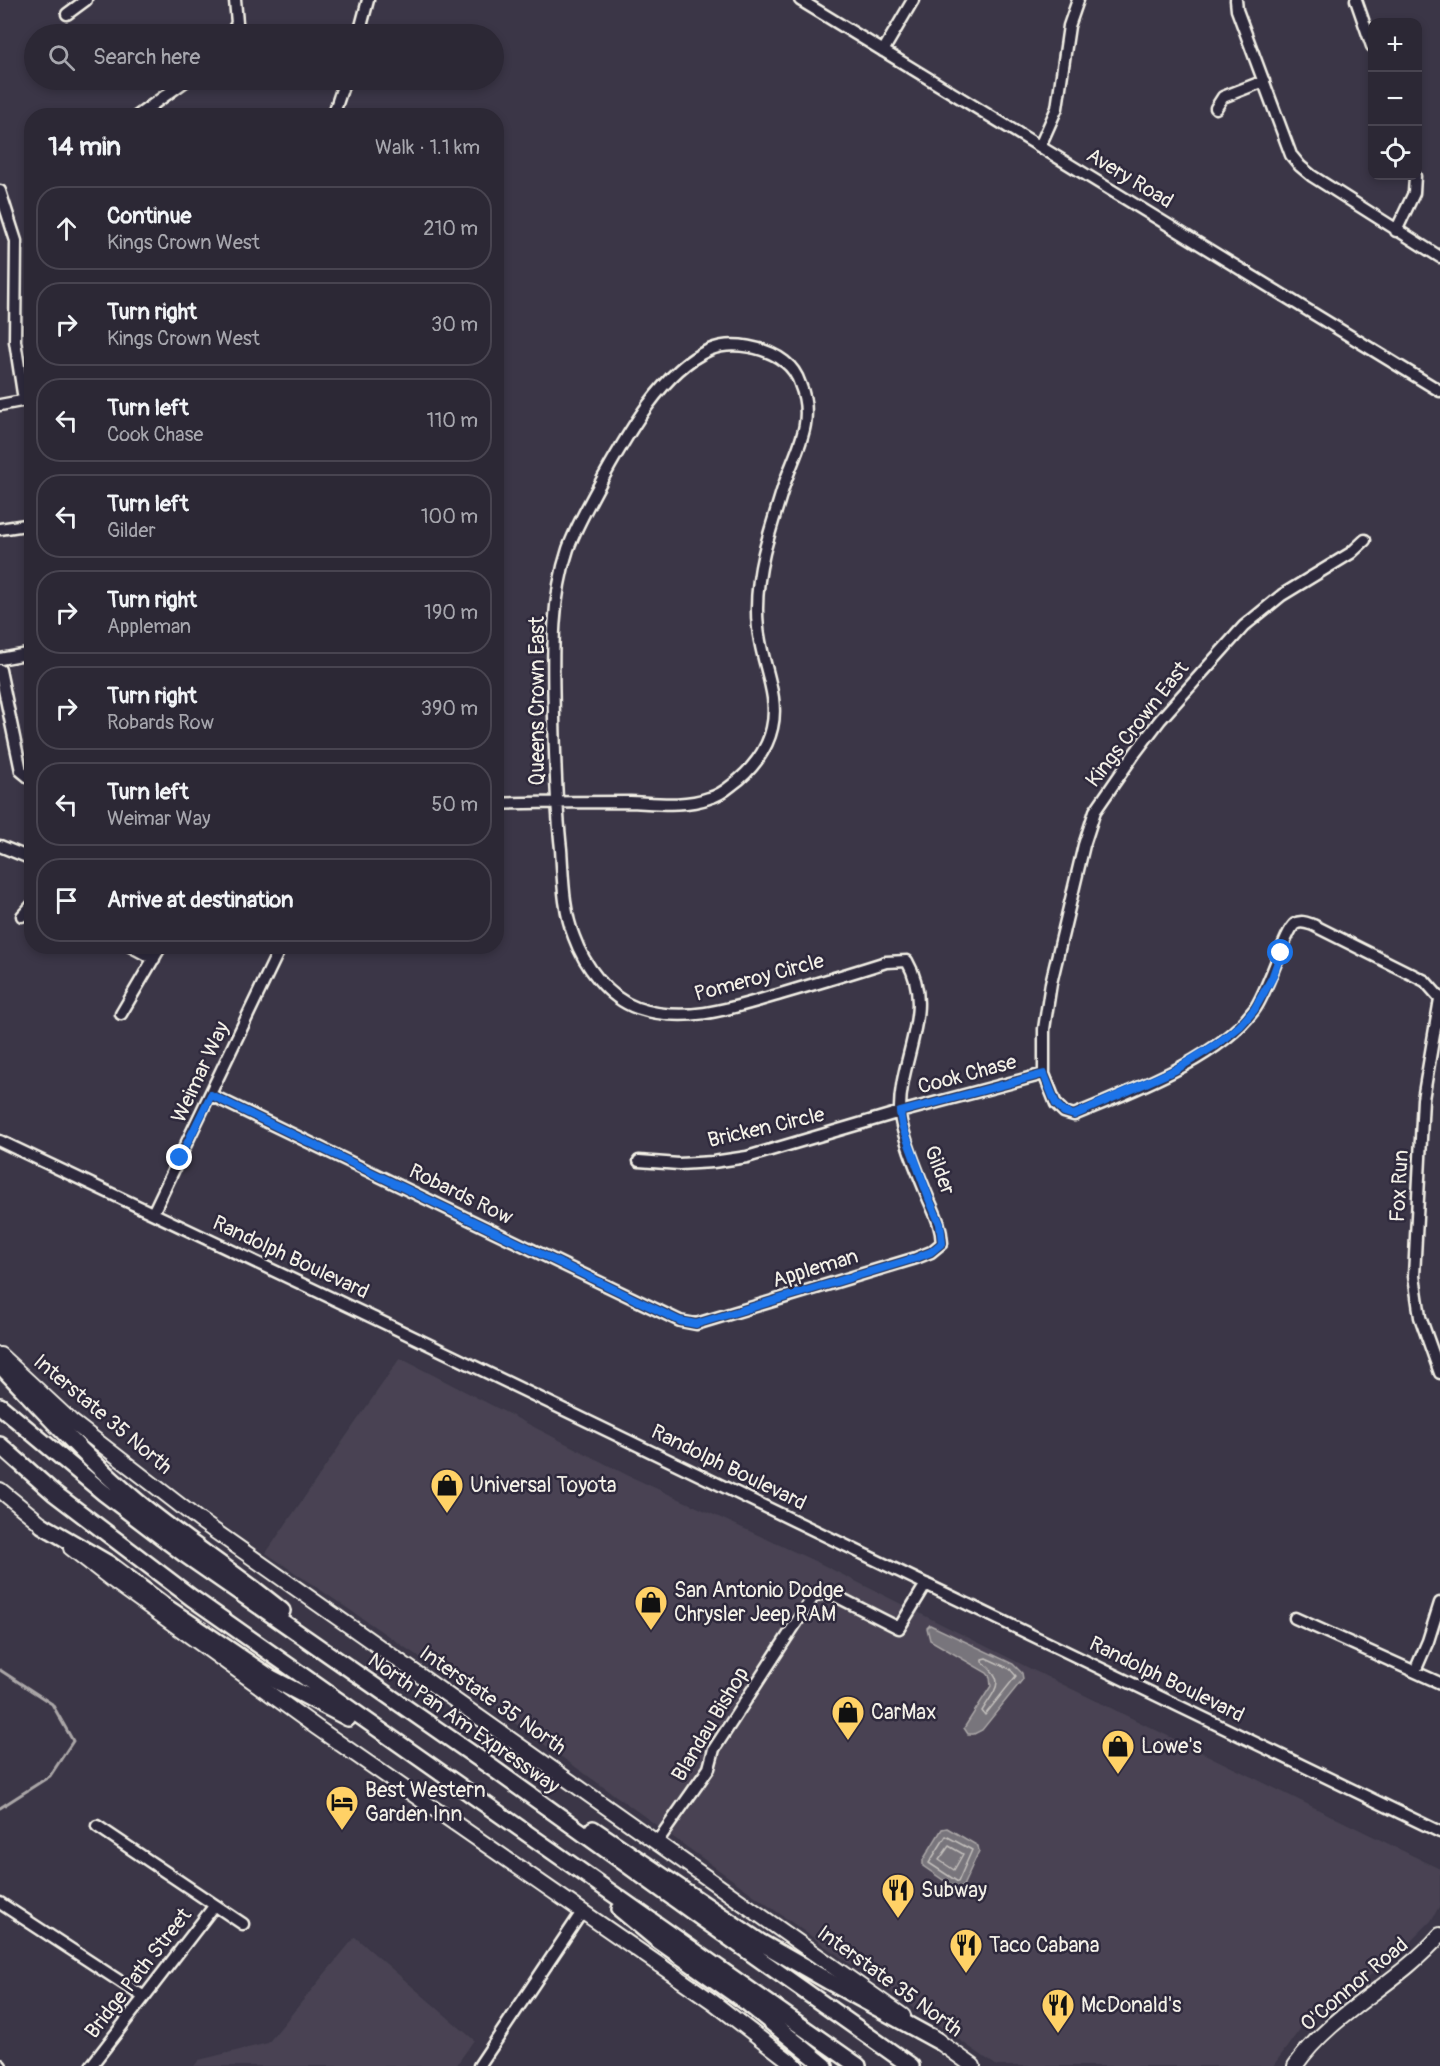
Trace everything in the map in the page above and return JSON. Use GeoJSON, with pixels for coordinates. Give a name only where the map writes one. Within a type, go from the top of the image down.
{"type":"FeatureCollection","features":[{"type":"Feature","properties":{"kind":"highway"},"geometry":{"type":"LineString","coordinates":[[0,1365],[83,1451],[137,1502],[251,1586],[370,1683]]}},
{"type":"Feature","properties":{"kind":"highway","name":"North Pan Am Expressway"},"geometry":{"type":"LineString","coordinates":[[0,1406],[104,1493],[183,1553],[491,1767],[911,2066]]}},
{"type":"Feature","properties":{"kind":"highway"},"geometry":{"type":"LineString","coordinates":[[0,1445],[54,1493],[183,1591],[858,2066]]}},
{"type":"Feature","properties":{"kind":"highway"},"geometry":{"type":"LineString","coordinates":[[42,1525],[109,1564],[166,1607],[271,1678],[404,1745]]}},
{"type":"Feature","properties":{"kind":"highway"},"geometry":{"type":"LineString","coordinates":[[491,1767],[614,1842],[760,1942],[938,2041]]}},
{"type":"Feature","properties":{"kind":"highway"},"geometry":{"type":"LineString","coordinates":[[528,1832],[655,1938],[746,2002],[825,2066]]}},
{"type":"Feature","properties":{"kind":"main road","name":"Interstate 35 North"},"geometry":{"type":"LineString","coordinates":[[0,1355],[71,1421],[199,1520],[973,2066]]}},
{"type":"Feature","properties":{"kind":"main road"},"geometry":{"type":"LineString","coordinates":[[0,1490],[111,1579],[306,1720],[713,2002],[796,2066]]}},
{"type":"Feature","properties":{"kind":"main road","name":"O'Connor Road"},"geometry":{"type":"LineString","coordinates":[[1295,2066],[1313,2044],[1335,2023],[1404,1972],[1440,1935]]}},
{"type":"Feature","properties":{"kind":"street"},"geometry":{"type":"LineString","coordinates":[[68,14],[86,0]]}},
{"type":"Feature","properties":{"kind":"street"},"geometry":{"type":"LineString","coordinates":[[235,0],[236,24]]}},
{"type":"Feature","properties":{"kind":"street"},"geometry":{"type":"LineString","coordinates":[[361,24],[368,0]]}},
{"type":"Feature","properties":{"kind":"street","name":"Avery Road"},"geometry":{"type":"LineString","coordinates":[[800,0],[1440,391]]}},
{"type":"Feature","properties":{"kind":"street"},"geometry":{"type":"LineString","coordinates":[[883,51],[914,0]]}},
{"type":"Feature","properties":{"kind":"street"},"geometry":{"type":"LineString","coordinates":[[1040,146],[1057,108],[1069,26],[1078,0]]}},
{"type":"Feature","properties":{"kind":"street"},"geometry":{"type":"LineString","coordinates":[[1236,0],[1237,10],[1291,155],[1312,176],[1440,257]]}},
{"type":"Feature","properties":{"kind":"street"},"geometry":{"type":"LineString","coordinates":[[1356,0],[1368,34]]}},
{"type":"Feature","properties":{"kind":"street"},"geometry":{"type":"LineString","coordinates":[[1216,108],[1223,97],[1264,81]]}},
{"type":"Feature","properties":{"kind":"street"},"geometry":{"type":"LineString","coordinates":[[148,108],[173,90]]}},
{"type":"Feature","properties":{"kind":"street"},"geometry":{"type":"LineString","coordinates":[[336,108],[342,90]]}},
{"type":"Feature","properties":{"kind":"street"},"geometry":{"type":"LineString","coordinates":[[1396,231],[1414,193],[1415,180]]}},
{"type":"Feature","properties":{"kind":"street"},"geometry":{"type":"LineString","coordinates":[[0,191],[16,241],[15,341],[24,382]]}},
{"type":"Feature","properties":{"kind":"street","name":"Queens Crown East"},"geometry":{"type":"LineString","coordinates":[[733,347],[761,350],[788,364],[795,372],[806,401],[804,434],[776,511],[757,591],[760,641],[773,697],[774,716],[770,734],[761,755],[729,788],[708,799],[681,803],[556,802],[552,658],[556,612],[568,549],[586,508],[614,457],[660,390],[695,358],[712,349],[733,347]]}},
{"type":"Feature","properties":{"kind":"street"},"geometry":{"type":"LineString","coordinates":[[0,405],[24,401]]}},
{"type":"Feature","properties":{"kind":"street"},"geometry":{"type":"LineString","coordinates":[[0,530],[24,526]]}},
{"type":"Feature","properties":{"kind":"street","name":"Kings Crown East"},"geometry":{"type":"LineString","coordinates":[[1044,1074],[1044,1029],[1051,983],[1083,844],[1095,811],[1160,720],[1244,626],[1282,595],[1351,553],[1365,540]]}},
{"type":"Feature","properties":{"kind":"street"},"geometry":{"type":"LineString","coordinates":[[0,659],[24,654]]}},
{"type":"Feature","properties":{"kind":"street"},"geometry":{"type":"LineString","coordinates":[[0,670],[21,771],[24,773]]}},
{"type":"Feature","properties":{"kind":"street"},"geometry":{"type":"LineString","coordinates":[[504,804],[556,802]]}},
{"type":"Feature","properties":{"kind":"street","name":"Pomeroy Circle"},"geometry":{"type":"LineString","coordinates":[[556,802],[565,894],[569,923],[574,937],[587,964],[606,986],[638,1008],[681,1016],[719,1012],[886,962],[907,961]]}},
{"type":"Feature","properties":{"kind":"street"},"geometry":{"type":"LineString","coordinates":[[0,846],[24,856]]}},
{"type":"Feature","properties":{"kind":"street"},"geometry":{"type":"LineString","coordinates":[[1044,1074],[1056,1104],[1064,1112],[1074,1115],[1192,1060],[1240,1026],[1254,1010],[1272,978],[1289,932],[1294,925],[1300,922],[1313,925],[1425,981],[1440,999]]}},
{"type":"Feature","properties":{"kind":"street"},"geometry":{"type":"LineString","coordinates":[[145,954],[154,959]]}},
{"type":"Feature","properties":{"kind":"street"},"geometry":{"type":"LineString","coordinates":[[121,1014],[157,954]]}},
{"type":"Feature","properties":{"kind":"street","name":"Weimar Way"},"geometry":{"type":"LineString","coordinates":[[153,1213],[277,954]]}},
{"type":"Feature","properties":{"kind":"street","name":"Gilder"},"geometry":{"type":"LineString","coordinates":[[907,961],[915,975],[919,995],[916,1028],[902,1084],[900,1112],[902,1125],[940,1224],[942,1243]]}},
{"type":"Feature","properties":{"kind":"street","name":"Fox Run"},"geometry":{"type":"LineString","coordinates":[[1440,999],[1423,1099],[1414,1276],[1420,1317],[1440,1373]]}},
{"type":"Feature","properties":{"kind":"street"},"geometry":{"type":"LineString","coordinates":[[1429,1059],[1440,1053]]}},
{"type":"Feature","properties":{"kind":"street","name":"Cook Chase"},"geometry":{"type":"LineString","coordinates":[[900,1112],[1044,1074]]}},
{"type":"Feature","properties":{"kind":"street","name":"Robards Row"},"geometry":{"type":"LineString","coordinates":[[211,1095],[680,1321],[696,1324]]}},
{"type":"Feature","properties":{"kind":"street","name":"Bricken Circle"},"geometry":{"type":"LineString","coordinates":[[639,1161],[679,1164],[747,1157],[900,1112]]}},
{"type":"Feature","properties":{"kind":"street","name":"Randolph Boulevard"},"geometry":{"type":"LineString","coordinates":[[0,1141],[1440,1832]]}},
{"type":"Feature","properties":{"kind":"street","name":"Appleman"},"geometry":{"type":"LineString","coordinates":[[696,1324],[916,1258],[931,1252],[942,1243]]}},
{"type":"Feature","properties":{"kind":"street","name":"Blandau Bishop"},"geometry":{"type":"LineString","coordinates":[[657,1842],[709,1768],[714,1749],[813,1597],[819,1594],[832,1594],[899,1628],[926,1584]]}},
{"type":"Feature","properties":{"kind":"street"},"geometry":{"type":"LineString","coordinates":[[1415,1671],[1428,1641],[1440,1603]]}},
{"type":"Feature","properties":{"kind":"street"},"geometry":{"type":"LineString","coordinates":[[1295,1618],[1440,1683]]}},
{"type":"Feature","properties":{"kind":"street"},"geometry":{"type":"LineString","coordinates":[[97,1826],[243,1924]]}},
{"type":"Feature","properties":{"kind":"street"},"geometry":{"type":"LineString","coordinates":[[0,1904],[144,1997]]}},
{"type":"Feature","properties":{"kind":"street","name":"Bridge Path Street"},"geometry":{"type":"LineString","coordinates":[[91,2066],[215,1905]]}},
{"type":"Feature","properties":{"kind":"street"},"geometry":{"type":"LineString","coordinates":[[479,2066],[582,1912]]}},
{"type":"Feature","properties":{"kind":"shaded area"},"geometry":{"type":"Polygon","coordinates":[[[400,1358],[627,1475],[819,1563],[1440,1869],[1440,1905],[1431,1921],[1398,1954],[1301,2028],[1273,2066],[997,2066],[851,1965],[481,1699],[266,1553],[400,1358]]]}},
{"type":"Feature","properties":{"kind":"shaded area"},"geometry":{"type":"Polygon","coordinates":[[[355,1937],[474,2040],[456,2066],[194,2066],[199,2060],[268,2043],[355,1937]]]}},
{"type":"Feature","properties":{"kind":"water"},"geometry":{"type":"Polygon","coordinates":[[[930,1625],[1013,1664],[1022,1673],[1023,1679],[982,1730],[974,1734],[968,1734],[964,1728],[991,1686],[990,1677],[987,1673],[930,1640],[927,1628],[930,1625]]]}},
{"type":"Feature","properties":{"kind":"water"},"geometry":{"type":"Polygon","coordinates":[[[947,1828],[978,1846],[979,1851],[959,1891],[923,1866],[923,1860],[942,1829],[947,1828]]]}},
{"type":"Feature","properties":{"kind":"waterway"},"geometry":{"type":"LineString","coordinates":[[0,1670],[52,1704],[73,1741],[50,1776],[0,1808]]}},
{"type":"Feature","properties":{"kind":"place","name":"Universal Toyota"},"geometry":{"type":"Point","coordinates":[447,1514]}},
{"type":"Feature","properties":{"kind":"place","name":"San Antonio Dodge Chrysler Jeep RAM"},"geometry":{"type":"Point","coordinates":[651,1631]}},
{"type":"Feature","properties":{"kind":"place","name":"CarMax"},"geometry":{"type":"Point","coordinates":[848,1741]}},
{"type":"Feature","properties":{"kind":"place","name":"Lowe's"},"geometry":{"type":"Point","coordinates":[1118,1775]}},
{"type":"Feature","properties":{"kind":"place","name":"Best Western Garden Inn"},"geometry":{"type":"Point","coordinates":[342,1831]}},
{"type":"Feature","properties":{"kind":"place","name":"Subway"},"geometry":{"type":"Point","coordinates":[898,1919]}},
{"type":"Feature","properties":{"kind":"place","name":"Taco Cabana"},"geometry":{"type":"Point","coordinates":[966,1974]}},
{"type":"Feature","properties":{"kind":"place","name":"McDonald's"},"geometry":{"type":"Point","coordinates":[1058,2034]}},
{"type":"Feature","properties":{"kind":"route"},"geometry":{"type":"LineString","coordinates":[[180,1158],[211,1095],[680,1321],[696,1324],[916,1258],[931,1252],[942,1243],[940,1224],[902,1125],[900,1112],[1044,1074],[1056,1104],[1064,1112],[1074,1115],[1108,1101],[1175,1070],[1217,1044],[1240,1026],[1261,1000],[1281,953]]}}]}
